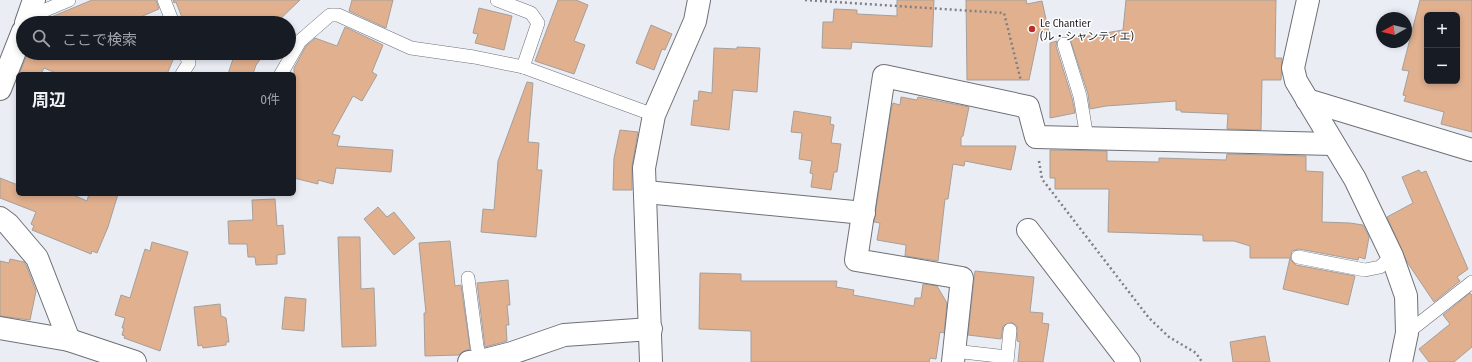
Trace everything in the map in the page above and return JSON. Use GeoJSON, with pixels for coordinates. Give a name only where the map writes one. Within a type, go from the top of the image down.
{"type":"FeatureCollection","features":[{"type":"Feature","properties":{"kind":"street"},"geometry":{"type":"LineString","coordinates":[[651,362],[644,168],[654,115],[694,21],[699,0]]}},
{"type":"Feature","properties":{"kind":"street"},"geometry":{"type":"LineString","coordinates":[[1308,0],[1293,68],[1296,81],[1355,179],[1392,256],[1406,296],[1407,333],[1401,362]]}},
{"type":"Feature","properties":{"kind":"street"},"geometry":{"type":"LineString","coordinates":[[8,81],[16,56]]}},
{"type":"Feature","properties":{"kind":"street"},"geometry":{"type":"LineString","coordinates":[[953,357],[962,278],[856,260],[884,76],[1028,107],[1036,137],[1334,144]]}},
{"type":"Feature","properties":{"kind":"street"},"geometry":{"type":"LineString","coordinates":[[1307,100],[1472,150]]}},
{"type":"Feature","properties":{"kind":"street"},"geometry":{"type":"LineString","coordinates":[[646,192],[864,213]]}},
{"type":"Feature","properties":{"kind":"street"},"geometry":{"type":"LineString","coordinates":[[0,218],[8,224],[37,258],[69,340]]}},
{"type":"Feature","properties":{"kind":"street"},"geometry":{"type":"LineString","coordinates":[[1028,230],[1129,362]]}},
{"type":"Feature","properties":{"kind":"street"},"geometry":{"type":"LineString","coordinates":[[0,328],[69,340],[135,362]]}},
{"type":"Feature","properties":{"kind":"street"},"geometry":{"type":"LineString","coordinates":[[477,362],[564,335],[651,329]]}},
{"type":"Feature","properties":{"kind":"lane"},"geometry":{"type":"LineString","coordinates":[[33,16],[69,0]]}},
{"type":"Feature","properties":{"kind":"lane"},"geometry":{"type":"LineString","coordinates":[[164,0],[170,16]]}},
{"type":"Feature","properties":{"kind":"lane"},"geometry":{"type":"LineString","coordinates":[[497,0],[531,13],[538,22],[523,67]]}},
{"type":"Feature","properties":{"kind":"lane"},"geometry":{"type":"LineString","coordinates":[[296,48],[300,41],[330,15],[338,15],[411,48],[474,57],[523,67],[654,115]]}},
{"type":"Feature","properties":{"kind":"lane"},"geometry":{"type":"LineString","coordinates":[[1064,44],[1080,96],[1087,138]]}},
{"type":"Feature","properties":{"kind":"lane"},"geometry":{"type":"LineString","coordinates":[[183,72],[189,63],[188,60]]}},
{"type":"Feature","properties":{"kind":"lane"},"geometry":{"type":"LineString","coordinates":[[282,72],[289,60]]}},
{"type":"Feature","properties":{"kind":"lane"},"geometry":{"type":"LineString","coordinates":[[1298,257],[1365,270],[1380,267],[1392,256]]}},
{"type":"Feature","properties":{"kind":"lane"},"geometry":{"type":"LineString","coordinates":[[468,278],[477,346],[477,362]]}},
{"type":"Feature","properties":{"kind":"lane"},"geometry":{"type":"LineString","coordinates":[[1407,333],[1472,282]]}},
{"type":"Feature","properties":{"kind":"lane"},"geometry":{"type":"LineString","coordinates":[[953,357],[1007,360],[1010,330]]}},
{"type":"Feature","properties":{"kind":"path"},"geometry":{"type":"LineString","coordinates":[[805,0],[1004,13],[1028,107]]}},
{"type":"Feature","properties":{"kind":"path"},"geometry":{"type":"LineString","coordinates":[[1036,137],[1042,179],[1149,318],[1169,337],[1196,353],[1202,362]]}},
{"type":"Feature","properties":{"kind":"building"},"geometry":{"type":"Polygon","coordinates":[[[92,0],[156,0],[159,9],[143,16],[54,16],[92,0]]]}},
{"type":"Feature","properties":{"kind":"building"},"geometry":{"type":"Polygon","coordinates":[[[173,0],[300,0],[283,16],[181,16],[176,2],[174,3],[173,0]]]}},
{"type":"Feature","properties":{"kind":"building"},"geometry":{"type":"Polygon","coordinates":[[[352,0],[393,0],[386,28],[349,11],[352,0]]]}},
{"type":"Feature","properties":{"kind":"building"},"geometry":{"type":"Polygon","coordinates":[[[558,0],[576,0],[588,5],[574,41],[585,45],[574,74],[535,61],[558,0]]]}},
{"type":"Feature","properties":{"kind":"building"},"geometry":{"type":"Polygon","coordinates":[[[897,0],[934,0],[932,47],[852,42],[851,49],[822,48],[823,22],[833,22],[834,9],[857,10],[857,14],[897,16],[897,0]]]}},
{"type":"Feature","properties":{"kind":"building"},"geometry":{"type":"Polygon","coordinates":[[[966,0],[1026,0],[1027,4],[1042,1],[1049,33],[1039,32],[1029,80],[967,80],[966,0]]]}},
{"type":"Feature","properties":{"kind":"building"},"geometry":{"type":"Polygon","coordinates":[[[1126,0],[1276,0],[1275,58],[1282,58],[1281,80],[1262,80],[1261,130],[1227,129],[1228,114],[1181,112],[1181,110],[1176,110],[1176,101],[1106,106],[1090,109],[1088,94],[1070,39],[1123,30],[1126,0]]]}},
{"type":"Feature","properties":{"kind":"building"},"geometry":{"type":"Polygon","coordinates":[[[1420,0],[1472,0],[1472,132],[1441,124],[1444,112],[1404,101],[1406,96],[1403,95],[1409,71],[1402,70],[1408,48],[1412,48],[1412,31],[1420,0]]]}},
{"type":"Feature","properties":{"kind":"building"},"geometry":{"type":"Polygon","coordinates":[[[479,8],[512,16],[504,50],[475,43],[478,34],[473,33],[479,8]]]}},
{"type":"Feature","properties":{"kind":"building"},"geometry":{"type":"Polygon","coordinates":[[[651,25],[672,34],[665,50],[662,49],[654,70],[636,63],[651,25]]]}},
{"type":"Feature","properties":{"kind":"building"},"geometry":{"type":"Polygon","coordinates":[[[345,27],[383,45],[372,72],[377,75],[362,101],[353,96],[332,134],[340,136],[337,146],[393,150],[391,172],[336,168],[333,184],[318,180],[318,184],[296,178],[296,72],[294,72],[294,68],[306,46],[315,38],[337,46],[345,27]]]}},
{"type":"Feature","properties":{"kind":"building"},"geometry":{"type":"Polygon","coordinates":[[[1057,41],[1056,46],[1072,98],[1075,113],[1050,118],[1050,43],[1057,41]]]}},
{"type":"Feature","properties":{"kind":"building"},"geometry":{"type":"Polygon","coordinates":[[[737,47],[760,48],[757,92],[733,90],[729,130],[691,125],[694,100],[698,101],[699,91],[712,93],[714,48],[737,49],[737,47]]]}},
{"type":"Feature","properties":{"kind":"building"},"geometry":{"type":"Polygon","coordinates":[[[25,60],[173,60],[168,72],[53,72],[44,68],[42,72],[20,72],[25,60]]]}},
{"type":"Feature","properties":{"kind":"building"},"geometry":{"type":"Polygon","coordinates":[[[233,60],[260,60],[254,72],[229,72],[233,60]]]}},
{"type":"Feature","properties":{"kind":"building"},"geometry":{"type":"Polygon","coordinates":[[[527,82],[533,83],[528,142],[539,143],[537,170],[542,170],[536,237],[481,232],[483,209],[494,210],[498,161],[527,82]]]}},
{"type":"Feature","properties":{"kind":"building"},"geometry":{"type":"Polygon","coordinates":[[[901,97],[917,100],[918,97],[969,107],[963,136],[961,137],[961,146],[1016,146],[1011,170],[965,161],[964,166],[953,164],[948,199],[945,199],[938,261],[905,256],[906,245],[877,240],[880,223],[874,222],[891,110],[893,103],[900,105],[901,97]]]}},
{"type":"Feature","properties":{"kind":"building"},"geometry":{"type":"Polygon","coordinates":[[[794,111],[831,117],[830,124],[834,125],[831,143],[841,144],[837,172],[834,172],[831,190],[811,187],[813,174],[810,173],[812,161],[799,159],[802,133],[791,132],[794,111]]]}},
{"type":"Feature","properties":{"kind":"building"},"geometry":{"type":"Polygon","coordinates":[[[620,130],[638,132],[632,166],[632,190],[613,190],[614,158],[620,130]]]}},
{"type":"Feature","properties":{"kind":"building"},"geometry":{"type":"Polygon","coordinates":[[[1050,150],[1107,151],[1107,161],[1159,162],[1159,158],[1226,160],[1227,154],[1306,156],[1306,171],[1323,172],[1322,222],[1363,225],[1369,237],[1365,259],[1359,257],[1358,260],[1299,249],[1292,251],[1290,259],[1296,265],[1355,276],[1348,305],[1283,289],[1290,258],[1250,258],[1250,246],[1234,241],[1203,241],[1203,235],[1108,232],[1109,189],[1055,189],[1055,178],[1050,178],[1050,150]]]}},
{"type":"Feature","properties":{"kind":"building"},"geometry":{"type":"Polygon","coordinates":[[[1419,170],[1421,173],[1426,171],[1468,269],[1457,277],[1460,281],[1434,302],[1407,262],[1387,217],[1413,203],[1402,177],[1419,170]]]}},
{"type":"Feature","properties":{"kind":"building"},"geometry":{"type":"Polygon","coordinates":[[[0,178],[16,184],[16,196],[76,196],[87,201],[88,196],[117,196],[108,227],[97,253],[92,251],[91,254],[32,230],[34,226],[31,224],[36,212],[0,198],[0,178]]]}},
{"type":"Feature","properties":{"kind":"building"},"geometry":{"type":"Polygon","coordinates":[[[275,199],[277,226],[283,225],[285,254],[277,255],[277,264],[256,265],[255,257],[248,257],[247,244],[229,244],[228,221],[253,220],[252,200],[275,199]]]}},
{"type":"Feature","properties":{"kind":"building"},"geometry":{"type":"Polygon","coordinates":[[[378,207],[387,217],[394,212],[415,238],[394,255],[364,219],[378,207]]]}},
{"type":"Feature","properties":{"kind":"building"},"geometry":{"type":"Polygon","coordinates":[[[338,237],[360,237],[361,289],[374,288],[376,346],[342,347],[338,237]]]}},
{"type":"Feature","properties":{"kind":"building"},"geometry":{"type":"Polygon","coordinates":[[[450,241],[455,286],[461,285],[470,349],[459,355],[425,356],[424,313],[426,313],[419,243],[450,241]]]}},
{"type":"Feature","properties":{"kind":"building"},"geometry":{"type":"Polygon","coordinates":[[[152,242],[188,252],[160,351],[124,338],[125,336],[122,335],[124,328],[122,328],[125,318],[115,315],[121,295],[130,298],[145,249],[150,251],[152,242]]]}},
{"type":"Feature","properties":{"kind":"building"},"geometry":{"type":"Polygon","coordinates":[[[10,259],[24,262],[36,291],[30,320],[0,316],[0,261],[9,263],[10,259]]]}},
{"type":"Feature","properties":{"kind":"building"},"geometry":{"type":"Polygon","coordinates":[[[975,271],[1034,277],[1030,312],[1043,313],[1042,323],[1049,324],[1043,362],[1018,362],[1020,342],[1017,341],[1017,326],[1011,322],[1003,326],[1001,339],[968,335],[975,271]]]}},
{"type":"Feature","properties":{"kind":"building"},"geometry":{"type":"Polygon","coordinates":[[[700,273],[741,274],[741,281],[837,281],[836,287],[854,290],[853,295],[914,306],[915,298],[921,298],[923,284],[937,286],[947,303],[944,333],[940,332],[936,359],[930,358],[929,362],[751,362],[751,331],[699,329],[700,273]]]}},
{"type":"Feature","properties":{"kind":"building"},"geometry":{"type":"Polygon","coordinates":[[[508,280],[510,305],[507,305],[509,325],[506,325],[507,341],[485,347],[477,283],[508,280]]]}},
{"type":"Feature","properties":{"kind":"building"},"geometry":{"type":"Polygon","coordinates":[[[1470,293],[1472,295],[1472,347],[1454,362],[1429,362],[1419,349],[1450,324],[1443,315],[1470,293]]]}},
{"type":"Feature","properties":{"kind":"building"},"geometry":{"type":"Polygon","coordinates":[[[285,297],[306,299],[304,331],[282,329],[285,297]]]}},
{"type":"Feature","properties":{"kind":"building"},"geometry":{"type":"Polygon","coordinates":[[[220,304],[221,316],[226,318],[229,342],[226,342],[226,345],[203,348],[202,345],[198,346],[194,307],[220,304]]]}},
{"type":"Feature","properties":{"kind":"building"},"geometry":{"type":"Polygon","coordinates":[[[1265,336],[1270,362],[1233,362],[1230,342],[1265,336]]]}},
{"type":"Feature","properties":{"kind":"place","name":"Le Chantier (ル・シャンティエ)"},"geometry":{"type":"Point","coordinates":[1032,29]}}]}
